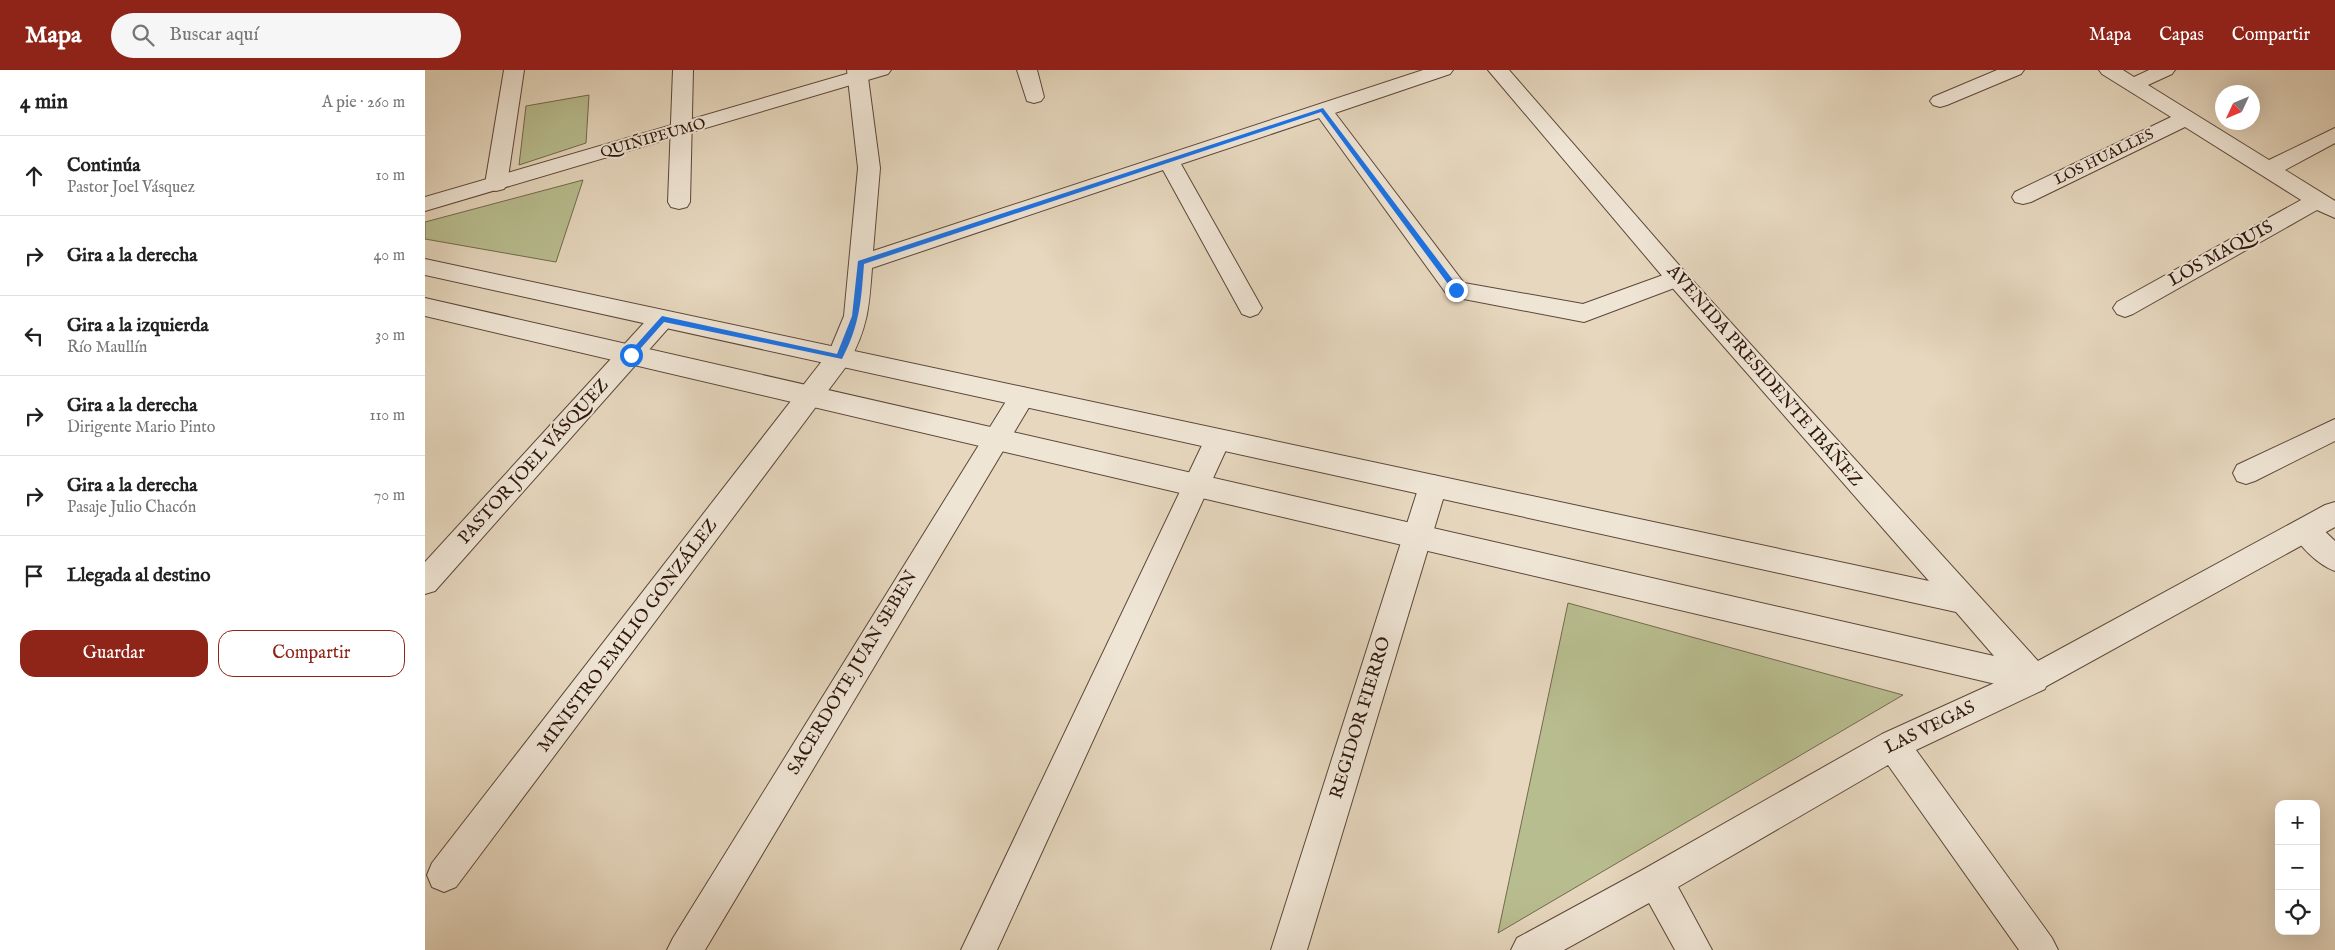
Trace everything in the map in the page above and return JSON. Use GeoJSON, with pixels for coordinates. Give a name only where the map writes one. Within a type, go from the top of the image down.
{"type":"FeatureCollection","features":[{"type":"Feature","properties":{"kind":"street"},"geometry":{"type":"LineString","coordinates":[[496,184],[514,70]]}},
{"type":"Feature","properties":{"kind":"street"},"geometry":{"type":"LineString","coordinates":[[679,202],[683,70]]}},
{"type":"Feature","properties":{"kind":"street","name":"QUIÑIPEUMO"},"geometry":{"type":"LineString","coordinates":[[425,204],[682,129],[858,73],[881,70]]}},
{"type":"Feature","properties":{"kind":"street"},"geometry":{"type":"LineString","coordinates":[[1027,70],[1034,98]]}},
{"type":"Feature","properties":{"kind":"street"},"geometry":{"type":"LineString","coordinates":[[861,262],[1443,70]]}},
{"type":"Feature","properties":{"kind":"street","name":"AVENIDA PRESIDENTE IBÁÑEZ"},"geometry":{"type":"LineString","coordinates":[[1498,70],[1677,278],[1963,601],[2035,679]]}},
{"type":"Feature","properties":{"kind":"street"},"geometry":{"type":"LineString","coordinates":[[1940,101],[2014,70]]}},
{"type":"Feature","properties":{"kind":"street"},"geometry":{"type":"LineString","coordinates":[[2109,70],[2326,205]]}},
{"type":"Feature","properties":{"kind":"street"},"geometry":{"type":"LineString","coordinates":[[2132,85],[2165,70]]}},
{"type":"Feature","properties":{"kind":"street","name":"MINISTRO EMILIO GONZÁLEZ"},"geometry":{"type":"LineString","coordinates":[[444,875],[839,357],[850,335],[856,316],[869,168],[858,73]]}},
{"type":"Feature","properties":{"kind":"street"},"geometry":{"type":"LineString","coordinates":[[1323,110],[1456,290],[1584,313],[1677,278]]}},
{"type":"Feature","properties":{"kind":"street","name":"LOS HUALLES"},"geometry":{"type":"LineString","coordinates":[[2023,197],[2186,118]]}},
{"type":"Feature","properties":{"kind":"street"},"geometry":{"type":"LineString","coordinates":[[2269,169],[2335,135]]}},
{"type":"Feature","properties":{"kind":"street"},"geometry":{"type":"LineString","coordinates":[[1168,161],[1250,308]]}},
{"type":"Feature","properties":{"kind":"street","name":"LOS MAQUIS"},"geometry":{"type":"LineString","coordinates":[[2125,308],[2326,205]]}},
{"type":"Feature","properties":{"kind":"street"},"geometry":{"type":"LineString","coordinates":[[425,267],[1963,601]]}},
{"type":"Feature","properties":{"kind":"street"},"geometry":{"type":"LineString","coordinates":[[425,307],[2035,679]]}},
{"type":"Feature","properties":{"kind":"street","name":"PASTOR JOEL VÁSQUEZ"},"geometry":{"type":"LineString","coordinates":[[425,582],[662,319]]}},
{"type":"Feature","properties":{"kind":"street","name":"SACERDOTE JUAN SEBEN"},"geometry":{"type":"LineString","coordinates":[[685,950],[1022,397]]}},
{"type":"Feature","properties":{"kind":"street"},"geometry":{"type":"LineString","coordinates":[[2246,473],[2335,429]]}},
{"type":"Feature","properties":{"kind":"street"},"geometry":{"type":"LineString","coordinates":[[979,950],[1218,440]]}},
{"type":"Feature","properties":{"kind":"street","name":"REGIDOR FIERRO"},"geometry":{"type":"LineString","coordinates":[[1289,950],[1433,486]]}},
{"type":"Feature","properties":{"kind":"street","name":"LAS VEGAS"},"geometry":{"type":"LineString","coordinates":[[1529,950],[1656,881],[1893,745],[2035,679],[2335,513]]}},
{"type":"Feature","properties":{"kind":"street"},"geometry":{"type":"LineString","coordinates":[[2305,530],[2335,559]]}},
{"type":"Feature","properties":{"kind":"street"},"geometry":{"type":"LineString","coordinates":[[1893,745],[2040,950]]}},
{"type":"Feature","properties":{"kind":"street"},"geometry":{"type":"LineString","coordinates":[[1656,881],[1695,950]]}},
{"type":"Feature","properties":{"kind":"green space"},"geometry":{"type":"Polygon","coordinates":[[[589,95],[586,143],[519,165],[526,106],[589,95]]]}},
{"type":"Feature","properties":{"kind":"green space"},"geometry":{"type":"Polygon","coordinates":[[[583,180],[556,262],[425,239],[425,222],[583,180]]]}},
{"type":"Feature","properties":{"kind":"green space"},"geometry":{"type":"Polygon","coordinates":[[[1568,603],[1903,695],[1498,933],[1568,603]]]}},
{"type":"Feature","properties":{"kind":"route"},"geometry":{"type":"LineString","coordinates":[[631,355],[662,319],[839,357],[850,335],[856,316],[861,262],[1323,110],[1456,290]]}}]}
